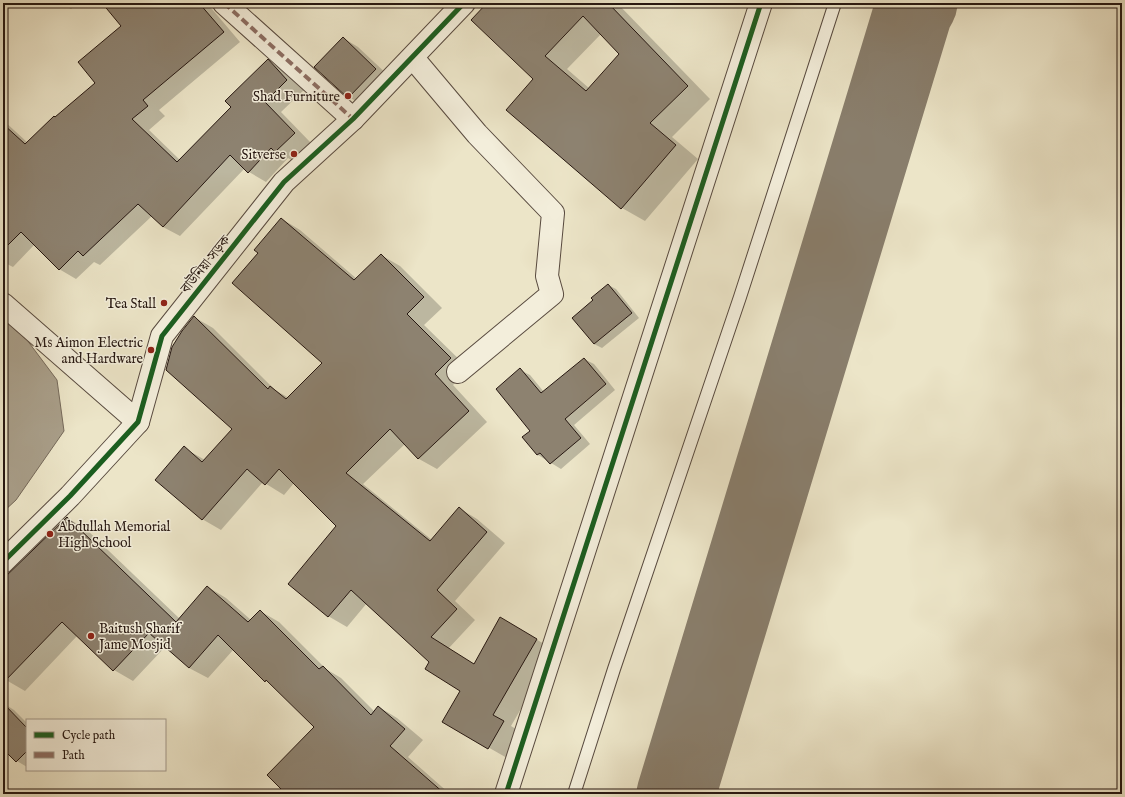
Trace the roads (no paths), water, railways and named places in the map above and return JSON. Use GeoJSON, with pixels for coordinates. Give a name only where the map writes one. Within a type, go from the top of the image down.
{"type":"FeatureCollection","features":[{"type":"Feature","properties":{"kind":"street"},"geometry":{"type":"LineString","coordinates":[[224,3],[353,119]]}},
{"type":"Feature","properties":{"kind":"street","name":"বাউনিয়া সড়ক"},"geometry":{"type":"LineString","coordinates":[[3,562],[70,496],[138,422],[162,336],[284,182],[353,119],[464,3]]}},
{"type":"Feature","properties":{"kind":"street"},"geometry":{"type":"LineString","coordinates":[[506,794],[761,3]]}},
{"type":"Feature","properties":{"kind":"street"},"geometry":{"type":"LineString","coordinates":[[412,58],[477,134],[553,213],[547,276],[552,294],[458,372]]}},
{"type":"Feature","properties":{"kind":"street"},"geometry":{"type":"LineString","coordinates":[[3,304],[138,422]]}},
{"type":"Feature","properties":{"kind":"lane"},"geometry":{"type":"LineString","coordinates":[[574,794],[614,669],[740,297],[835,3]]}},
{"type":"Feature","properties":{"kind":"place","name":"Shad Furniture"},"geometry":{"type":"Point","coordinates":[348,96]}},
{"type":"Feature","properties":{"kind":"place","name":"Sitverse"},"geometry":{"type":"Point","coordinates":[294,154]}},
{"type":"Feature","properties":{"kind":"place","name":"Tea Stall"},"geometry":{"type":"Point","coordinates":[164,303]}},
{"type":"Feature","properties":{"kind":"place","name":"Ms Aimon Electric and Hardware"},"geometry":{"type":"Point","coordinates":[151,350]}},
{"type":"Feature","properties":{"kind":"place","name":"Abdullah Memorial High School"},"geometry":{"type":"Point","coordinates":[50,534]}},
{"type":"Feature","properties":{"kind":"place","name":"Baitush Sharif Jame Mosjid"},"geometry":{"type":"Point","coordinates":[91,636]}}]}
